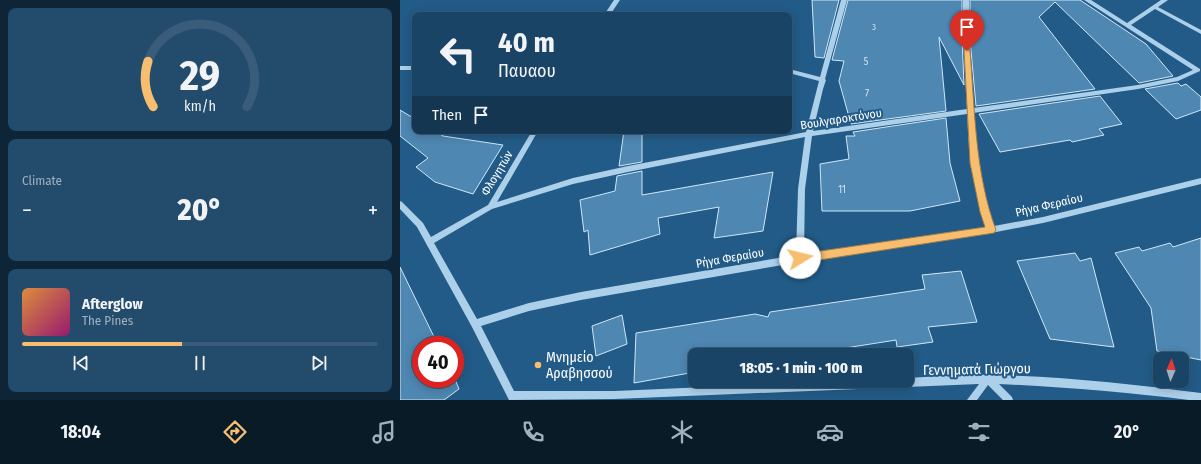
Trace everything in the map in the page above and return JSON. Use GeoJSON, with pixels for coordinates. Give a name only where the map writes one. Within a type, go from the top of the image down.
{"type":"FeatureCollection","features":[{"type":"Feature","properties":{"kind":"street"},"geometry":{"type":"LineString","coordinates":[[609,12],[617,0]]}},
{"type":"Feature","properties":{"kind":"street"},"geometry":{"type":"LineString","coordinates":[[800,258],[800,197],[805,156],[844,0]]}},
{"type":"Feature","properties":{"kind":"street"},"geometry":{"type":"LineString","coordinates":[[966,0],[966,39],[972,147],[976,173],[985,212],[991,230]]}},
{"type":"Feature","properties":{"kind":"street"},"geometry":{"type":"LineString","coordinates":[[1087,0],[1199,72]]}},
{"type":"Feature","properties":{"kind":"street"},"geometry":{"type":"LineString","coordinates":[[1127,25],[1165,0]]}},
{"type":"Feature","properties":{"kind":"street"},"geometry":{"type":"LineString","coordinates":[[1155,6],[1201,32]]}},
{"type":"Feature","properties":{"kind":"street"},"geometry":{"type":"LineString","coordinates":[[400,68],[412,68]]}},
{"type":"Feature","properties":{"kind":"street"},"geometry":{"type":"LineString","coordinates":[[792,72],[823,80]]}},
{"type":"Feature","properties":{"kind":"street","name":"Βουλγαροκτόνου"},"geometry":{"type":"LineString","coordinates":[[490,208],[536,192],[601,174],[810,134],[1131,88],[1178,79],[1199,72]]}},
{"type":"Feature","properties":{"kind":"street","name":"Φλογητών"},"geometry":{"type":"LineString","coordinates":[[429,242],[490,208],[533,134]]}},
{"type":"Feature","properties":{"kind":"street","name":"Ρήγα Φεραίου"},"geometry":{"type":"LineString","coordinates":[[475,324],[529,307],[581,296],[800,258],[991,230],[1043,220],[1201,181]]}},
{"type":"Feature","properties":{"kind":"street"},"geometry":{"type":"LineString","coordinates":[[400,204],[420,225],[475,324],[513,398]]}},
{"type":"Feature","properties":{"kind":"street"},"geometry":{"type":"LineString","coordinates":[[971,400],[988,379],[1009,400]]}},
{"type":"Feature","properties":{"kind":"street","name":"Γεννηματά Γιώργου"},"geometry":{"type":"LineString","coordinates":[[513,398],[988,379],[1117,386],[1201,397]]}},
{"type":"Feature","properties":{"kind":"building"},"geometry":{"type":"Polygon","coordinates":[[[812,0],[839,0],[824,58],[815,57],[812,0]]]}},
{"type":"Feature","properties":{"kind":"building"},"geometry":{"type":"Polygon","coordinates":[[[848,0],[962,0],[964,85],[939,37],[946,111],[851,124],[839,81],[844,61],[832,60],[848,0]]]}},
{"type":"Feature","properties":{"kind":"building"},"geometry":{"type":"Polygon","coordinates":[[[970,0],[1080,0],[1146,44],[1173,76],[1139,83],[1055,2],[1039,17],[1095,89],[976,106],[970,39],[970,0]]]}},
{"type":"Feature","properties":{"kind":"building"},"geometry":{"type":"Polygon","coordinates":[[[1178,83],[1181,86],[1186,84],[1201,97],[1201,110],[1176,119],[1145,89],[1178,83]]]}},
{"type":"Feature","properties":{"kind":"building"},"geometry":{"type":"Polygon","coordinates":[[[1100,96],[1122,124],[1099,129],[1104,135],[1072,142],[1070,140],[1000,152],[979,114],[1100,96]]]}},
{"type":"Feature","properties":{"kind":"building"},"geometry":{"type":"Polygon","coordinates":[[[400,110],[412,117],[412,134],[440,134],[443,136],[503,145],[473,194],[435,182],[416,167],[428,158],[400,136],[400,110]]]}},
{"type":"Feature","properties":{"kind":"building"},"geometry":{"type":"Polygon","coordinates":[[[946,118],[950,163],[960,201],[910,211],[822,211],[820,164],[849,159],[846,136],[855,136],[853,132],[946,118]]]}},
{"type":"Feature","properties":{"kind":"building"},"geometry":{"type":"Polygon","coordinates":[[[624,134],[642,134],[642,162],[619,166],[624,134]]]}},
{"type":"Feature","properties":{"kind":"building"},"geometry":{"type":"Polygon","coordinates":[[[642,171],[642,195],[773,172],[763,231],[714,238],[719,207],[658,218],[660,234],[590,255],[588,230],[584,232],[580,200],[615,191],[617,176],[642,171]]]}},
{"type":"Feature","properties":{"kind":"building"},"geometry":{"type":"Polygon","coordinates":[[[1201,238],[1201,360],[1189,358],[1189,352],[1157,351],[1151,308],[1115,253],[1139,247],[1142,251],[1170,243],[1173,247],[1201,238]]]}},
{"type":"Feature","properties":{"kind":"building"},"geometry":{"type":"Polygon","coordinates":[[[1075,253],[1080,261],[1091,258],[1114,347],[1050,339],[1017,261],[1075,253]]]}},
{"type":"Feature","properties":{"kind":"building"},"geometry":{"type":"Polygon","coordinates":[[[400,267],[434,336],[412,336],[412,388],[459,389],[444,400],[400,400],[400,267]]]}},
{"type":"Feature","properties":{"kind":"building"},"geometry":{"type":"Polygon","coordinates":[[[961,271],[977,322],[928,327],[933,342],[897,347],[896,340],[845,348],[688,348],[688,373],[634,383],[636,333],[755,314],[768,317],[770,312],[925,289],[922,275],[961,271]]]}},
{"type":"Feature","properties":{"kind":"building"},"geometry":{"type":"Polygon","coordinates":[[[622,315],[627,344],[596,356],[592,326],[622,315]]]}},
{"type":"Feature","properties":{"kind":"place","name":"Μνημείο Αραβησσού"},"geometry":{"type":"Point","coordinates":[538,365]}},
{"type":"Feature","properties":{"kind":"route"},"geometry":{"type":"LineString","coordinates":[[800,258],[991,230],[985,212],[974,163],[967,51]]}}]}
